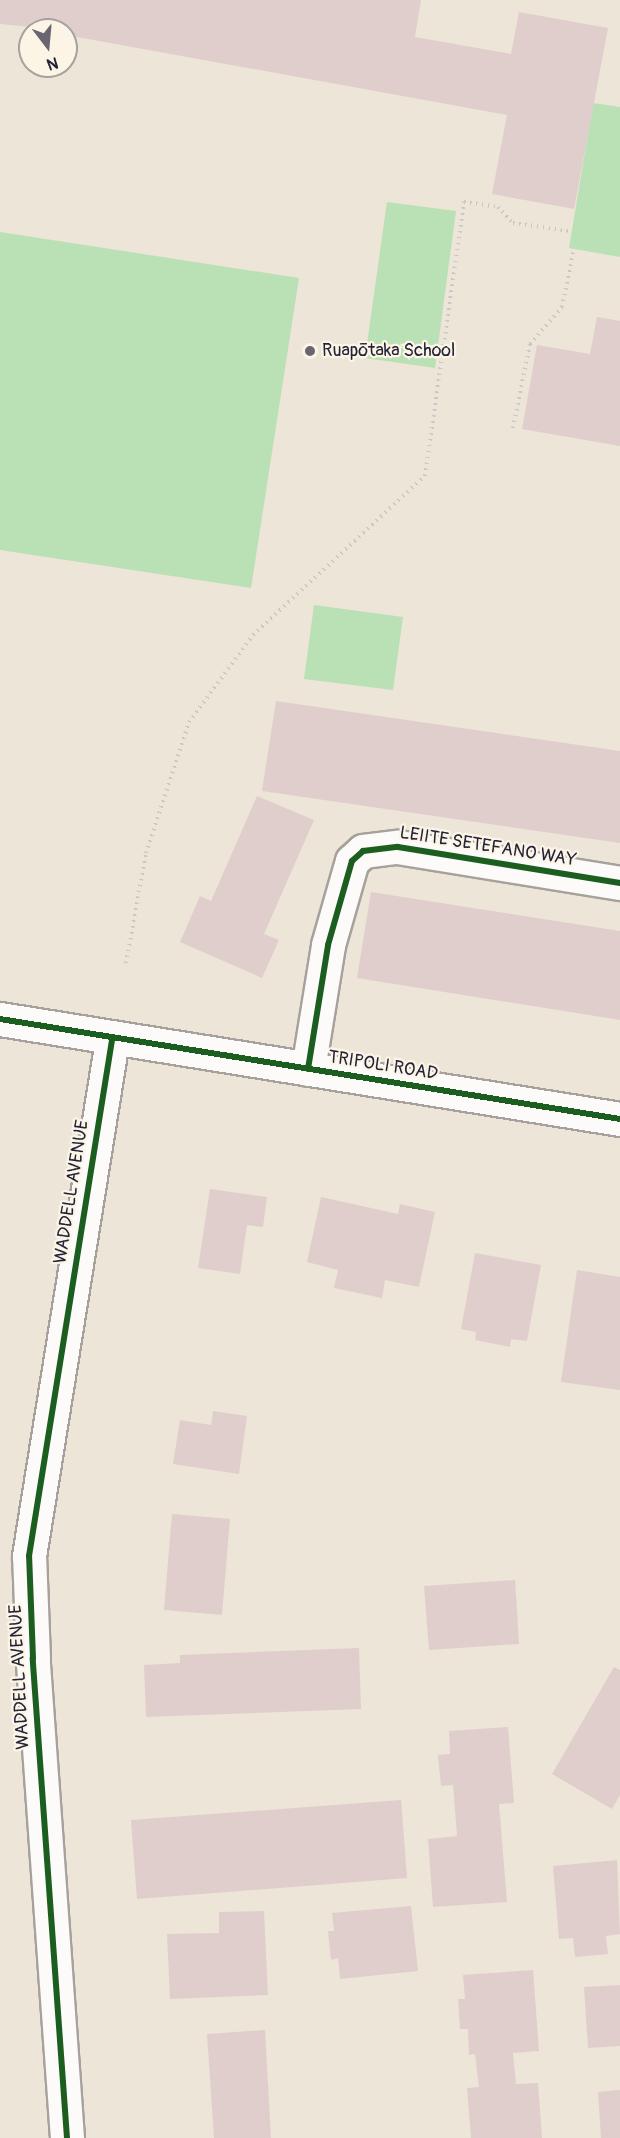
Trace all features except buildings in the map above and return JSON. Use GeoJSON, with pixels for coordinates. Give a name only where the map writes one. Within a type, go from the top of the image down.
{"type":"FeatureCollection","features":[{"type":"Feature","properties":{"kind":"street","name":"LEIITE SETEFANO WAY"},"geometry":{"type":"LineString","coordinates":[[308,1069],[328,945],[352,861],[363,851],[398,846],[620,883]]}},
{"type":"Feature","properties":{"kind":"street","name":"TRIPOLI ROAD"},"geometry":{"type":"LineString","coordinates":[[0,1019],[112,1040],[620,1119]]}},
{"type":"Feature","properties":{"kind":"street","name":"WADDELL AVENUE"},"geometry":{"type":"LineString","coordinates":[[67,2138],[33,1670],[30,1556],[112,1040]]}},
{"type":"Feature","properties":{"kind":"path"},"geometry":{"type":"LineString","coordinates":[[126,963],[146,853],[189,722],[253,635],[425,476],[464,202],[498,207],[513,223],[571,231]]}},
{"type":"Feature","properties":{"kind":"path"},"geometry":{"type":"LineString","coordinates":[[513,428],[530,344],[562,307],[574,249]]}},
{"type":"Feature","properties":{"kind":"green space"},"geometry":{"type":"Polygon","coordinates":[[[593,103],[620,107],[620,257],[569,248],[593,103]]]}},
{"type":"Feature","properties":{"kind":"green space"},"geometry":{"type":"Polygon","coordinates":[[[387,202],[456,211],[435,368],[365,358],[387,202]]]}},
{"type":"Feature","properties":{"kind":"green space"},"geometry":{"type":"Polygon","coordinates":[[[0,232],[299,278],[251,588],[0,550],[0,232]]]}},
{"type":"Feature","properties":{"kind":"green space"},"geometry":{"type":"Polygon","coordinates":[[[314,605],[403,617],[393,690],[304,679],[314,605]]]}},
{"type":"Feature","properties":{"kind":"cycle path"},"geometry":{"type":"LineString","coordinates":[[308,1069],[328,945],[352,861],[363,851],[398,847],[620,883]]}},
{"type":"Feature","properties":{"kind":"cycle path"},"geometry":{"type":"LineString","coordinates":[[0,1019],[620,1119]]}},
{"type":"Feature","properties":{"kind":"cycle path"},"geometry":{"type":"LineString","coordinates":[[67,2138],[33,1658],[29,1556],[112,1040]]}},
{"type":"Feature","properties":{"kind":"place","name":"Ruapōtaka School"},"geometry":{"type":"Point","coordinates":[310,351]}}]}
